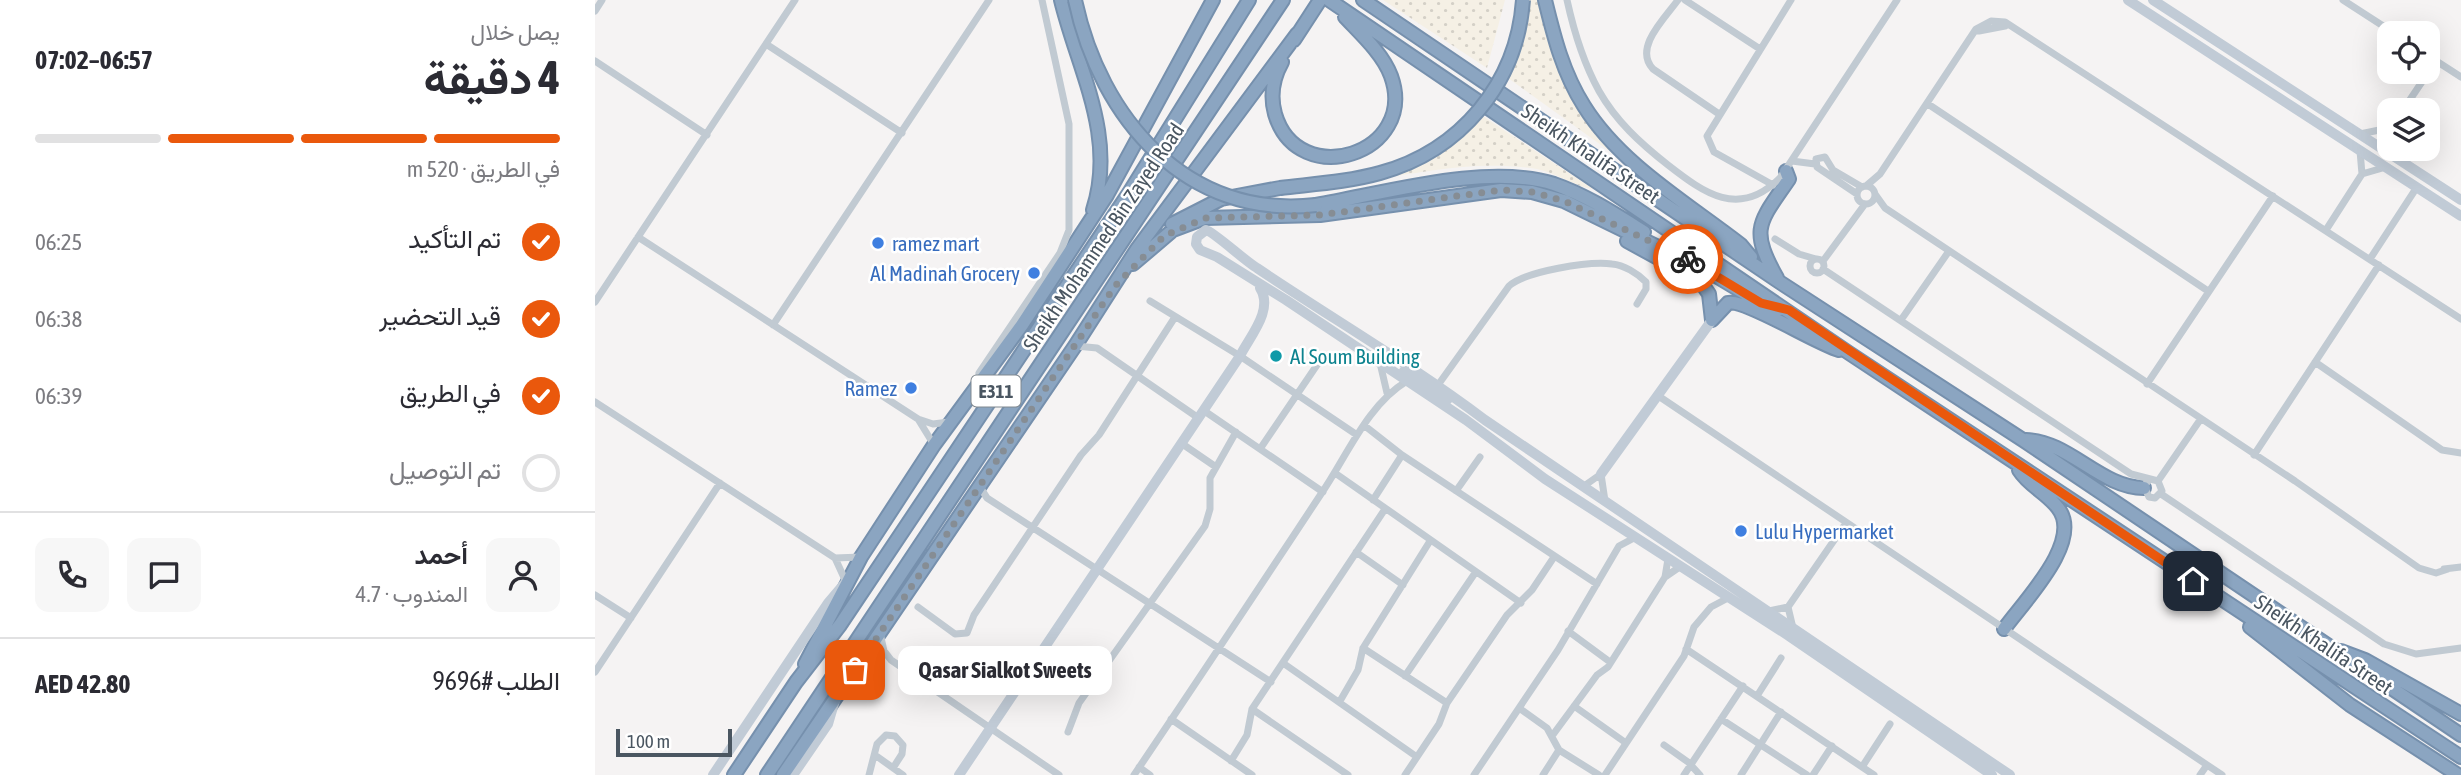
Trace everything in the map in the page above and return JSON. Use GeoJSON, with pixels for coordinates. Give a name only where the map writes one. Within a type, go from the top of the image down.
{"type":"FeatureCollection","features":[{"type":"Feature","properties":{"kind":"highway"},"geometry":{"type":"LineString","coordinates":[[1061,0],[1101,133],[1102,170],[1087,223]]}},
{"type":"Feature","properties":{"kind":"highway"},"geometry":{"type":"LineString","coordinates":[[1075,0],[1087,44],[1107,88],[1135,130],[1161,157],[1189,178],[1229,197],[1272,206],[1316,205],[1478,177],[1534,180],[1584,197],[1761,303],[1789,310]]}},
{"type":"Feature","properties":{"kind":"highway"},"geometry":{"type":"LineString","coordinates":[[796,682],[860,557],[951,421],[1022,325],[1116,179],[1213,0]]}},
{"type":"Feature","properties":{"kind":"highway","name":"Sheikh Mohammed Bin Zayed Road"},"geometry":{"type":"LineString","coordinates":[[734,775],[796,682],[840,625],[1121,204],[1249,0]]}},
{"type":"Feature","properties":{"kind":"highway","name":"Sheikh Mohammed Bin Zayed Road"},"geometry":{"type":"LineString","coordinates":[[768,775],[1283,0]]}},
{"type":"Feature","properties":{"kind":"highway","name":"Sheikh Khalifa Street"},"geometry":{"type":"LineString","coordinates":[[1363,0],[1779,281],[2023,440],[2461,735]]}},
{"type":"Feature","properties":{"kind":"highway"},"geometry":{"type":"LineString","coordinates":[[1121,273],[1153,239],[1184,215],[1240,193],[1378,174],[1416,160],[1450,140],[1485,104],[1505,70],[1519,30],[1523,0]]}},
{"type":"Feature","properties":{"kind":"highway"},"geometry":{"type":"LineString","coordinates":[[1545,0],[1564,66],[1583,104],[1598,126],[1626,155],[1741,245],[1757,266]]}},
{"type":"Feature","properties":{"kind":"highway"},"geometry":{"type":"LineString","coordinates":[[783,775],[981,487],[1121,273],[1297,34],[1328,1]]}},
{"type":"Feature","properties":{"kind":"highway","name":"Sheikh Khalifa Street"},"geometry":{"type":"LineString","coordinates":[[1328,1],[1364,29],[1789,310],[1849,353],[2461,757]]}},
{"type":"Feature","properties":{"kind":"highway"},"geometry":{"type":"LineString","coordinates":[[1297,34],[1274,80],[1276,117],[1295,145],[1315,155],[1336,157],[1358,152],[1377,140],[1394,110],[1391,76],[1364,29]]}},
{"type":"Feature","properties":{"kind":"highway"},"geometry":{"type":"LineString","coordinates":[[1779,281],[1763,253],[1759,232],[1763,219],[1789,179],[1789,166]]}},
{"type":"Feature","properties":{"kind":"highway"},"geometry":{"type":"LineString","coordinates":[[1115,286],[1164,236],[1194,221],[1216,217],[1320,215],[1501,190],[1542,195],[1574,206],[1658,247],[1677,252]]}},
{"type":"Feature","properties":{"kind":"highway"},"geometry":{"type":"LineString","coordinates":[[1447,197],[1523,198],[1557,206],[1580,216],[1700,281],[1709,294],[1712,320]]}},
{"type":"Feature","properties":{"kind":"highway"},"geometry":{"type":"LineString","coordinates":[[1712,320],[1728,303],[1741,302],[1804,336],[1849,353]]}},
{"type":"Feature","properties":{"kind":"highway"},"geometry":{"type":"LineString","coordinates":[[2023,440],[2046,443],[2123,484],[2147,484]]}},
{"type":"Feature","properties":{"kind":"highway"},"geometry":{"type":"LineString","coordinates":[[2004,629],[2059,553],[2066,530],[2057,507],[2025,479],[2016,463]]}},
{"type":"Feature","properties":{"kind":"highway"},"geometry":{"type":"LineString","coordinates":[[2150,552],[2160,566],[2253,629],[2350,705],[2458,775]]}},
{"type":"Feature","properties":{"kind":"highway"},"geometry":{"type":"LineString","coordinates":[[2334,651],[2365,660],[2461,715]]}},
{"type":"Feature","properties":{"kind":"street"},"geometry":{"type":"LineString","coordinates":[[595,11],[602,0]]}},
{"type":"Feature","properties":{"kind":"street"},"geometry":{"type":"LineString","coordinates":[[595,302],[795,0]]}},
{"type":"Feature","properties":{"kind":"street"},"geometry":{"type":"LineString","coordinates":[[773,326],[989,0]]}},
{"type":"Feature","properties":{"kind":"street"},"geometry":{"type":"LineString","coordinates":[[963,405],[973,382],[1067,240],[1070,220],[1067,108],[1042,0]]}},
{"type":"Feature","properties":{"kind":"street"},"geometry":{"type":"LineString","coordinates":[[1567,0],[1577,39],[1592,78],[1614,114],[1642,144],[1700,190],[1718,197],[1747,198],[1773,185],[1789,166],[1898,0]]}},
{"type":"Feature","properties":{"kind":"street"},"geometry":{"type":"LineString","coordinates":[[1678,0],[1647,45],[1647,60],[1653,69],[1719,114]]}},
{"type":"Feature","properties":{"kind":"street"},"geometry":{"type":"LineString","coordinates":[[1685,0],[1760,49]]}},
{"type":"Feature","properties":{"kind":"street"},"geometry":{"type":"LineString","coordinates":[[1773,185],[1711,149],[1707,136],[1791,0]]}},
{"type":"Feature","properties":{"kind":"street"},"geometry":{"type":"LineString","coordinates":[[2128,0],[2461,216]]}},
{"type":"Feature","properties":{"kind":"street"},"geometry":{"type":"LineString","coordinates":[[2153,0],[2377,144]]}},
{"type":"Feature","properties":{"kind":"street"},"geometry":{"type":"LineString","coordinates":[[2343,0],[2377,22]]}},
{"type":"Feature","properties":{"kind":"street"},"geometry":{"type":"LineString","coordinates":[[2461,318],[2016,29],[1999,25],[1988,27],[1970,40],[1880,174],[1862,189],[1858,200],[1885,208],[2413,562],[2430,568],[2461,567]]}},
{"type":"Feature","properties":{"kind":"street"},"geometry":{"type":"LineString","coordinates":[[2173,29],[2181,25],[2200,37],[2213,39]]}},
{"type":"Feature","properties":{"kind":"street"},"geometry":{"type":"LineString","coordinates":[[766,44],[902,133]]}},
{"type":"Feature","properties":{"kind":"street"},"geometry":{"type":"LineString","coordinates":[[595,61],[707,135]]}},
{"type":"Feature","properties":{"kind":"street"},"geometry":{"type":"LineString","coordinates":[[2440,64],[2461,77]]}},
{"type":"Feature","properties":{"kind":"street"},"geometry":{"type":"LineString","coordinates":[[1928,104],[2208,291]]}},
{"type":"Feature","properties":{"kind":"street"},"geometry":{"type":"LineString","coordinates":[[2360,134],[2377,130]]}},
{"type":"Feature","properties":{"kind":"street"},"geometry":{"type":"LineString","coordinates":[[2326,230],[2362,174],[2360,150]]}},
{"type":"Feature","properties":{"kind":"street"},"geometry":{"type":"LineString","coordinates":[[1815,164],[1818,158],[1825,157],[1833,170],[1862,189]]}},
{"type":"Feature","properties":{"kind":"street"},"geometry":{"type":"LineString","coordinates":[[2404,161],[2461,200]]}},
{"type":"Feature","properties":{"kind":"street"},"geometry":{"type":"LineString","coordinates":[[1789,166],[1815,164],[1875,193],[1885,208]]}},
{"type":"Feature","properties":{"kind":"street"},"geometry":{"type":"LineString","coordinates":[[2362,174],[2386,167]]}},
{"type":"Feature","properties":{"kind":"street"},"geometry":{"type":"LineString","coordinates":[[1800,254],[1818,273],[1821,263],[1875,193],[1880,174]]}},
{"type":"Feature","properties":{"kind":"street"},"geometry":{"type":"LineString","coordinates":[[2370,259],[2417,187]]}},
{"type":"Feature","properties":{"kind":"street"},"geometry":{"type":"LineString","coordinates":[[2147,384],[2273,196]]}},
{"type":"Feature","properties":{"kind":"street"},"geometry":{"type":"LineString","coordinates":[[1992,775],[1681,566],[1545,479],[1407,381],[1286,300],[1259,286],[1217,257],[1200,250],[1196,244],[1199,233],[1206,230],[1213,232],[1227,248],[1438,385],[2010,775]]}},
{"type":"Feature","properties":{"kind":"street"},"geometry":{"type":"LineString","coordinates":[[638,237],[918,419],[933,424],[951,421]]}},
{"type":"Feature","properties":{"kind":"street"},"geometry":{"type":"LineString","coordinates":[[1775,239],[1821,263],[1901,320],[2147,484],[2158,481],[2200,420]]}},
{"type":"Feature","properties":{"kind":"street"},"geometry":{"type":"LineString","coordinates":[[1901,320],[1949,251]]}},
{"type":"Feature","properties":{"kind":"street"},"geometry":{"type":"LineString","coordinates":[[1811,268],[1821,263]]}},
{"type":"Feature","properties":{"kind":"street"},"geometry":{"type":"LineString","coordinates":[[1438,385],[1510,286],[1525,276],[1599,264],[1618,265],[1646,282],[1646,289],[1637,303]]}},
{"type":"Feature","properties":{"kind":"street"},"geometry":{"type":"LineString","coordinates":[[2254,455],[2379,265]]}},
{"type":"Feature","properties":{"kind":"street"},"geometry":{"type":"LineString","coordinates":[[1259,286],[1265,298],[1263,315]]}},
{"type":"Feature","properties":{"kind":"street"},"geometry":{"type":"LineString","coordinates":[[959,775],[1240,356],[1263,315],[1275,304],[1286,300]]}},
{"type":"Feature","properties":{"kind":"street"},"geometry":{"type":"LineString","coordinates":[[1150,301],[1240,356],[1357,435]]}},
{"type":"Feature","properties":{"kind":"street"},"geometry":{"type":"LineString","coordinates":[[918,607],[955,634],[964,635],[1033,526],[1138,376],[1175,317]]}},
{"type":"Feature","properties":{"kind":"street"},"geometry":{"type":"LineString","coordinates":[[1584,486],[1601,474],[1712,320]]}},
{"type":"Feature","properties":{"kind":"street"},"geometry":{"type":"LineString","coordinates":[[1075,346],[1093,346],[1138,376],[1236,432],[1323,492]]}},
{"type":"Feature","properties":{"kind":"street"},"geometry":{"type":"LineString","coordinates":[[1260,449],[1319,362]]}},
{"type":"Feature","properties":{"kind":"street"},"geometry":{"type":"LineString","coordinates":[[1379,362],[1387,393]]}},
{"type":"Feature","properties":{"kind":"street"},"geometry":{"type":"LineString","coordinates":[[1379,362],[1389,362],[1453,402],[1464,405]]}},
{"type":"Feature","properties":{"kind":"street"},"geometry":{"type":"LineString","coordinates":[[2315,362],[2435,443],[2461,452]]}},
{"type":"Feature","properties":{"kind":"street"},"geometry":{"type":"LineString","coordinates":[[1134,775],[1323,492],[1357,435],[1387,393],[1407,381]]}},
{"type":"Feature","properties":{"kind":"street"},"geometry":{"type":"LineString","coordinates":[[1657,395],[2222,775]]}},
{"type":"Feature","properties":{"kind":"street"},"geometry":{"type":"LineString","coordinates":[[595,402],[835,558],[846,582],[828,603],[713,775]]}},
{"type":"Feature","properties":{"kind":"street"},"geometry":{"type":"LineString","coordinates":[[918,419],[934,446]]}},
{"type":"Feature","properties":{"kind":"street"},"geometry":{"type":"LineString","coordinates":[[1365,426],[1402,455],[1597,584]]}},
{"type":"Feature","properties":{"kind":"street"},"geometry":{"type":"LineString","coordinates":[[1068,732],[1079,704],[1207,522],[1210,509],[1210,478],[1236,432]]}},
{"type":"Feature","properties":{"kind":"street"},"geometry":{"type":"LineString","coordinates":[[1181,443],[1216,467]]}},
{"type":"Feature","properties":{"kind":"street"},"geometry":{"type":"LineString","coordinates":[[1373,500],[1402,455]]}},
{"type":"Feature","properties":{"kind":"street"},"geometry":{"type":"LineString","coordinates":[[1456,491],[1481,457]]}},
{"type":"Feature","properties":{"kind":"street"},"geometry":{"type":"LineString","coordinates":[[1335,473],[1521,603]]}},
{"type":"Feature","properties":{"kind":"street"},"geometry":{"type":"LineString","coordinates":[[1601,474],[1606,502]]}},
{"type":"Feature","properties":{"kind":"street"},"geometry":{"type":"LineString","coordinates":[[2147,484],[2149,497],[2155,498],[2161,494],[2162,488],[2158,481]]}},
{"type":"Feature","properties":{"kind":"street"},"geometry":{"type":"LineString","coordinates":[[595,672],[720,483]]}},
{"type":"Feature","properties":{"kind":"street"},"geometry":{"type":"LineString","coordinates":[[981,487],[987,498],[1271,682]]}},
{"type":"Feature","properties":{"kind":"street"},"geometry":{"type":"LineString","coordinates":[[2161,494],[2385,644],[2416,654],[2461,648]]}},
{"type":"Feature","properties":{"kind":"street"},"geometry":{"type":"LineString","coordinates":[[1231,761],[1247,735],[1252,709],[1385,509]]}},
{"type":"Feature","properties":{"kind":"street"},"geometry":{"type":"LineString","coordinates":[[1769,611],[1788,607],[1846,523]]}},
{"type":"Feature","properties":{"kind":"street"},"geometry":{"type":"LineString","coordinates":[[1474,775],[1597,584],[1619,546],[1621,529]]}},
{"type":"Feature","properties":{"kind":"street"},"geometry":{"type":"LineString","coordinates":[[1619,546],[1634,537]]}},
{"type":"Feature","properties":{"kind":"street"},"geometry":{"type":"LineString","coordinates":[[1340,701],[1358,670],[1363,648],[1430,541]]}},
{"type":"Feature","properties":{"kind":"street"},"geometry":{"type":"LineString","coordinates":[[1356,552],[1403,585]]}},
{"type":"Feature","properties":{"kind":"street"},"geometry":{"type":"LineString","coordinates":[[835,558],[860,557]]}},
{"type":"Feature","properties":{"kind":"street"},"geometry":{"type":"LineString","coordinates":[[1417,775],[1407,772],[1439,724],[1447,703],[1507,615],[1521,603],[1554,557]]}},
{"type":"Feature","properties":{"kind":"street"},"geometry":{"type":"LineString","coordinates":[[1665,578],[1668,559]]}},
{"type":"Feature","properties":{"kind":"street"},"geometry":{"type":"LineString","coordinates":[[1552,736],[1610,662],[1665,578],[1681,566]]}},
{"type":"Feature","properties":{"kind":"street"},"geometry":{"type":"LineString","coordinates":[[1405,676],[1475,573]]}},
{"type":"Feature","properties":{"kind":"street"},"geometry":{"type":"LineString","coordinates":[[1711,607],[1713,589]]}},
{"type":"Feature","properties":{"kind":"street"},"geometry":{"type":"LineString","coordinates":[[595,595],[631,618]]}},
{"type":"Feature","properties":{"kind":"street"},"geometry":{"type":"LineString","coordinates":[[1605,775],[1686,649],[1690,632],[1711,607],[1728,598]]}},
{"type":"Feature","properties":{"kind":"street"},"geometry":{"type":"LineString","coordinates":[[1788,607],[1793,628]]}},
{"type":"Feature","properties":{"kind":"street"},"geometry":{"type":"LineString","coordinates":[[1567,631],[1610,662]]}},
{"type":"Feature","properties":{"kind":"street"},"geometry":{"type":"LineString","coordinates":[[880,633],[884,651],[891,660],[1059,775]]}},
{"type":"Feature","properties":{"kind":"street"},"geometry":{"type":"LineString","coordinates":[[1363,648],[1447,703]]}},
{"type":"Feature","properties":{"kind":"street"},"geometry":{"type":"LineString","coordinates":[[1686,649],[1874,775]]}},
{"type":"Feature","properties":{"kind":"street"},"geometry":{"type":"LineString","coordinates":[[1757,696],[1781,658]]}},
{"type":"Feature","properties":{"kind":"street"},"geometry":{"type":"LineString","coordinates":[[1283,663],[1417,757]]}},
{"type":"Feature","properties":{"kind":"street"},"geometry":{"type":"LineString","coordinates":[[1684,775],[1743,686]]}},
{"type":"Feature","properties":{"kind":"street"},"geometry":{"type":"LineString","coordinates":[[793,775],[828,724],[835,699]]}},
{"type":"Feature","properties":{"kind":"street"},"geometry":{"type":"LineString","coordinates":[[1574,706],[1626,743]]}},
{"type":"Feature","properties":{"kind":"street"},"geometry":{"type":"LineString","coordinates":[[1519,708],[1547,728],[1559,750],[1599,775]]}},
{"type":"Feature","properties":{"kind":"street"},"geometry":{"type":"LineString","coordinates":[[1252,709],[1348,775]]}},
{"type":"Feature","properties":{"kind":"street"},"geometry":{"type":"LineString","coordinates":[[1741,775],[1781,712]]}},
{"type":"Feature","properties":{"kind":"street"},"geometry":{"type":"LineString","coordinates":[[1171,719],[1252,775]]}},
{"type":"Feature","properties":{"kind":"street"},"geometry":{"type":"LineString","coordinates":[[1721,719],[1807,775]]}},
{"type":"Feature","properties":{"kind":"street"},"geometry":{"type":"LineString","coordinates":[[1862,767],[1890,724]]}},
{"type":"Feature","properties":{"kind":"street"},"geometry":{"type":"LineString","coordinates":[[869,775],[882,737],[891,735],[899,738],[904,750],[893,768]]}},
{"type":"Feature","properties":{"kind":"street"},"geometry":{"type":"LineString","coordinates":[[1664,746],[1691,764],[1700,775]]}},
{"type":"Feature","properties":{"kind":"street"},"geometry":{"type":"LineString","coordinates":[[1813,775],[1832,746]]}},
{"type":"Feature","properties":{"kind":"street"},"geometry":{"type":"LineString","coordinates":[[1543,775],[1559,750]]}},
{"type":"Feature","properties":{"kind":"street"},"geometry":{"type":"LineString","coordinates":[[875,755],[903,775]]}},
{"type":"Feature","properties":{"kind":"street"},"geometry":{"type":"LineString","coordinates":[[2200,775],[2207,765]]}},
{"type":"Feature","properties":{"kind":"street"},"geometry":{"type":"LineString","coordinates":[[1139,767],[1150,775]]}},
{"type":"Feature","properties":{"kind":"sand"},"geometry":{"type":"Polygon","coordinates":[[[1383,0],[1505,0],[1487,68],[1383,0]]]}},
{"type":"Feature","properties":{"kind":"sand"},"geometry":{"type":"Polygon","coordinates":[[[1529,0],[1541,0],[1573,83],[1595,124],[1619,158],[1508,78],[1521,44],[1529,0]]]}},
{"type":"Feature","properties":{"kind":"sand"},"geometry":{"type":"Polygon","coordinates":[[[1481,115],[1593,189],[1537,169],[1495,166],[1454,168],[1371,180],[1481,115]]]}},
{"type":"Feature","properties":{"kind":"way so far"},"geometry":{"type":"LineString","coordinates":[[855,670],[1115,286],[1144,253],[1164,236],[1183,225],[1205,218],[1320,215],[1479,192],[1511,190],[1532,192],[1564,201],[1688,259]]}},
{"type":"Feature","properties":{"kind":"place","name":"ramez mart"},"geometry":{"type":"Point","coordinates":[878,243]}},
{"type":"Feature","properties":{"kind":"place","name":"Al Madinah Grocery"},"geometry":{"type":"Point","coordinates":[1034,273]}},
{"type":"Feature","properties":{"kind":"place","name":"Al Soum Building"},"geometry":{"type":"Point","coordinates":[1276,356]}},
{"type":"Feature","properties":{"kind":"place","name":"Ramez"},"geometry":{"type":"Point","coordinates":[911,388]}},
{"type":"Feature","properties":{"kind":"place","name":"Lulu Hypermarket"},"geometry":{"type":"Point","coordinates":[1741,531]}},
{"type":"Feature","properties":{"kind":"place","name":"Qasar Sialkot Sweets"},"geometry":{"type":"Point","coordinates":[855,670]}},
{"type":"Feature","properties":{"kind":"route"},"geometry":{"type":"LineString","coordinates":[[1688,259],[1761,303],[1789,310],[1849,353],[2193,581]]}}]}
